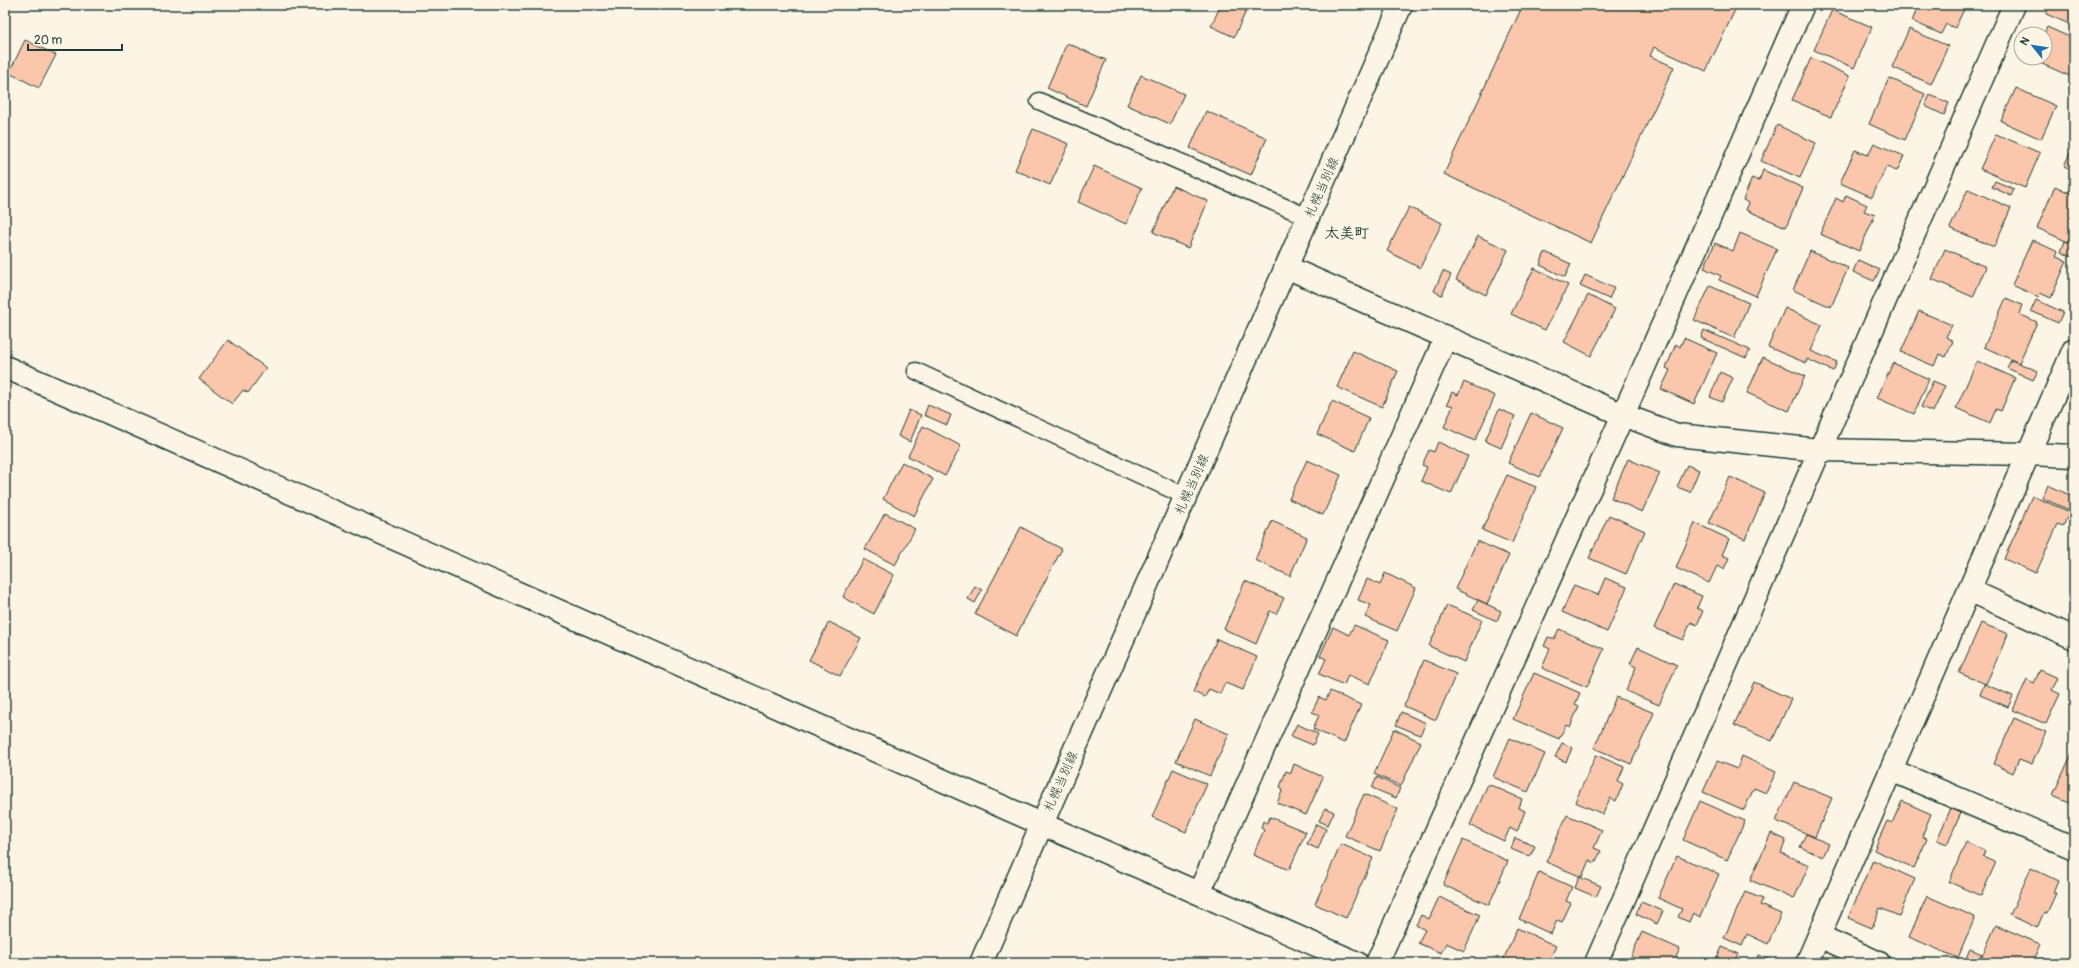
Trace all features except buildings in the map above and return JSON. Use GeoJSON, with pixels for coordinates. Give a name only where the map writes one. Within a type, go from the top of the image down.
{"type":"FeatureCollection","features":[{"type":"Feature","properties":{"kind":"street","name":"札幌当別線"},"geometry":{"type":"LineString","coordinates":[[981,963],[1401,5]]}},
{"type":"Feature","properties":{"kind":"street"},"geometry":{"type":"LineString","coordinates":[[1377,963],[1623,415],[1803,5]]}},
{"type":"Feature","properties":{"kind":"street"},"geometry":{"type":"LineString","coordinates":[[1596,963],[2014,5]]}},
{"type":"Feature","properties":{"kind":"street"},"geometry":{"type":"LineString","coordinates":[[1286,267],[1623,415],[1677,435],[1819,450],[2074,456]]}},
{"type":"Feature","properties":{"kind":"street"},"geometry":{"type":"LineString","coordinates":[[1198,893],[1446,337]]}},
{"type":"Feature","properties":{"kind":"street"},"geometry":{"type":"LineString","coordinates":[[1807,963],[2074,349]]}},
{"type":"Feature","properties":{"kind":"street"},"geometry":{"type":"LineString","coordinates":[[5,366],[1357,963]]}},
{"type":"Feature","properties":{"kind":"street"},"geometry":{"type":"LineString","coordinates":[[1969,590],[2074,638]]}},
{"type":"Feature","properties":{"kind":"street"},"geometry":{"type":"LineString","coordinates":[[1891,770],[2074,848]]}},
{"type":"Feature","properties":{"kind":"street"},"geometry":{"type":"LineString","coordinates":[[1819,936],[1880,963]]}},
{"type":"Feature","properties":{"kind":"lane"},"geometry":{"type":"LineString","coordinates":[[1039,101],[1308,217]]}},
{"type":"Feature","properties":{"kind":"lane"},"geometry":{"type":"LineString","coordinates":[[916,371],[1185,496]]}},
{"type":"Feature","properties":{"kind":"district","name":"太美町"},"geometry":{"type":"Point","coordinates":[1347,233]}}]}
